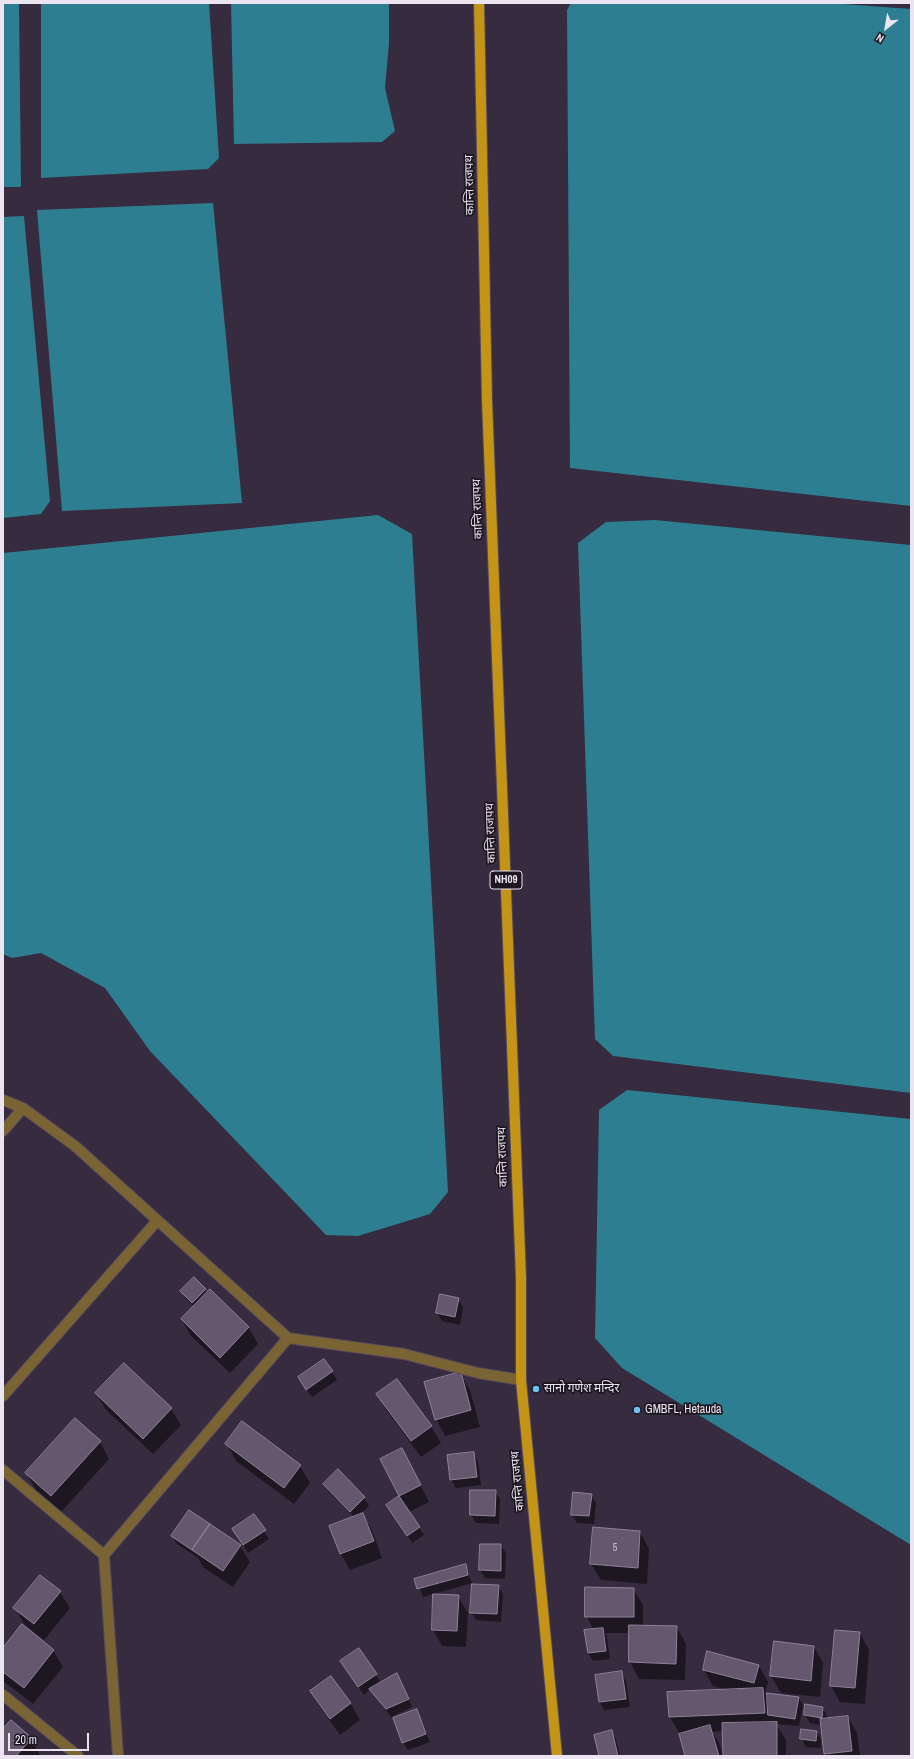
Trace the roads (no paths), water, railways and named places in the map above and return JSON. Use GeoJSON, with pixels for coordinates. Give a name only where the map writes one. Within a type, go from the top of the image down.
{"type":"FeatureCollection","features":[{"type":"Feature","properties":{"kind":"main road","name":"कान्ति राजपथ"},"geometry":{"type":"LineString","coordinates":[[479,3],[487,400],[521,1278],[521,1380],[557,1756]]}},
{"type":"Feature","properties":{"kind":"street"},"geometry":{"type":"LineString","coordinates":[[3,1100],[23,1108],[75,1146],[288,1338],[404,1354],[478,1373],[521,1380]]}},
{"type":"Feature","properties":{"kind":"street"},"geometry":{"type":"LineString","coordinates":[[3,1131],[23,1108]]}},
{"type":"Feature","properties":{"kind":"street"},"geometry":{"type":"LineString","coordinates":[[3,1396],[157,1221]]}},
{"type":"Feature","properties":{"kind":"street"},"geometry":{"type":"LineString","coordinates":[[118,1756],[104,1555],[288,1338]]}},
{"type":"Feature","properties":{"kind":"street"},"geometry":{"type":"LineString","coordinates":[[3,1470],[104,1555]]}},
{"type":"Feature","properties":{"kind":"street"},"geometry":{"type":"LineString","coordinates":[[3,1695],[78,1756]]}},
{"type":"Feature","properties":{"kind":"water"},"geometry":{"type":"Polygon","coordinates":[[[3,3],[19,3],[21,187],[3,187],[3,3]]]}},
{"type":"Feature","properties":{"kind":"water"},"geometry":{"type":"Polygon","coordinates":[[[41,3],[209,3],[219,158],[208,169],[41,178],[41,3]]]}},
{"type":"Feature","properties":{"kind":"water"},"geometry":{"type":"Polygon","coordinates":[[[231,3],[389,3],[389,43],[385,88],[395,131],[382,142],[234,144],[231,3]]]}},
{"type":"Feature","properties":{"kind":"water"},"geometry":{"type":"Polygon","coordinates":[[[571,3],[830,3],[911,9],[911,506],[570,468],[567,10],[571,3]]]}},
{"type":"Feature","properties":{"kind":"water"},"geometry":{"type":"Polygon","coordinates":[[[213,203],[242,503],[62,511],[37,210],[213,203]]]}},
{"type":"Feature","properties":{"kind":"water"},"geometry":{"type":"Polygon","coordinates":[[[24,216],[50,501],[41,514],[3,518],[3,217],[24,216]]]}},
{"type":"Feature","properties":{"kind":"water"},"geometry":{"type":"Polygon","coordinates":[[[378,515],[412,534],[448,1192],[430,1214],[358,1236],[326,1235],[150,1051],[105,988],[41,953],[12,958],[3,954],[3,553],[378,515]]]}},
{"type":"Feature","properties":{"kind":"water"},"geometry":{"type":"Polygon","coordinates":[[[655,520],[911,545],[911,1093],[613,1056],[595,1039],[578,543],[606,522],[655,520]]]}},
{"type":"Feature","properties":{"kind":"water"},"geometry":{"type":"Polygon","coordinates":[[[627,1090],[911,1119],[911,1545],[622,1368],[595,1338],[599,1110],[627,1090]]]}},
{"type":"Feature","properties":{"kind":"place","name":"सानो गणेश मन्दिर"},"geometry":{"type":"Point","coordinates":[536,1389]}},
{"type":"Feature","properties":{"kind":"place","name":"GMBFL, Hetauda"},"geometry":{"type":"Point","coordinates":[637,1410]}}]}
